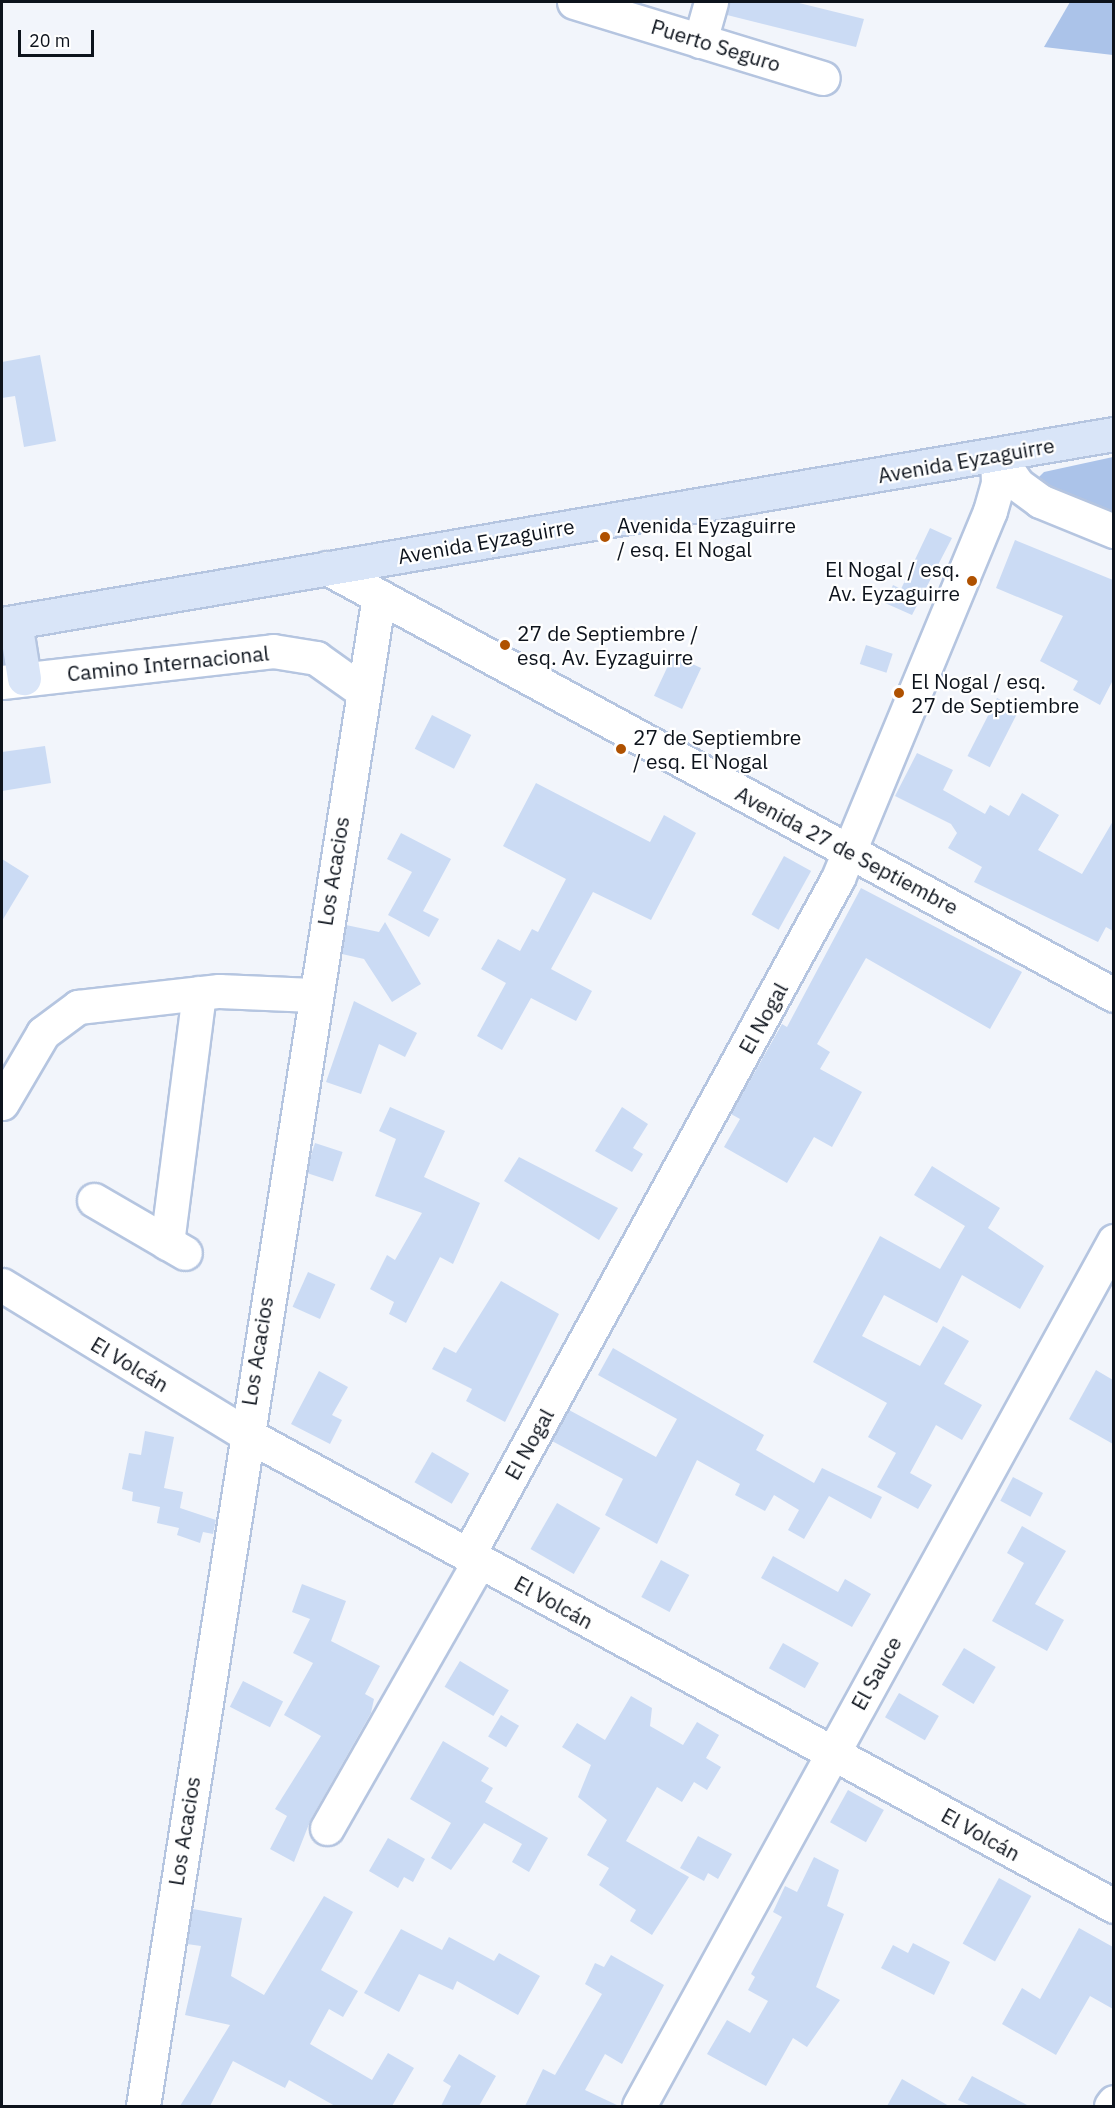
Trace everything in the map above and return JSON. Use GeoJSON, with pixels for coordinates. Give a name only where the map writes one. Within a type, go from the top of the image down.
{"type":"FeatureCollection","features":[{"type":"Feature","properties":{"kind":"main road","name":"Avenida Eyzaguirre"},"geometry":{"type":"LineString","coordinates":[[8,623],[1113,434]]}},
{"type":"Feature","properties":{"kind":"main road"},"geometry":{"type":"LineString","coordinates":[[8,623],[13,680]]}},
{"type":"Feature","properties":{"kind":"street","name":"Puerto Seguro"},"geometry":{"type":"LineString","coordinates":[[574,2],[823,78]]}},
{"type":"Feature","properties":{"kind":"street"},"geometry":{"type":"LineString","coordinates":[[700,41],[711,2]]}},
{"type":"Feature","properties":{"kind":"street"},"geometry":{"type":"LineString","coordinates":[[997,455],[1017,484],[1040,501],[1113,531]]}},
{"type":"Feature","properties":{"kind":"street","name":"El Nogal"},"geometry":{"type":"LineString","coordinates":[[327,1828],[822,910],[995,497],[997,455]]}},
{"type":"Feature","properties":{"kind":"street","name":"Avenida 27 de Septiembre"},"geometry":{"type":"LineString","coordinates":[[327,568],[1113,995]]}},
{"type":"Feature","properties":{"kind":"street","name":"Los Acacios"},"geometry":{"type":"LineString","coordinates":[[142,2106],[244,1433],[361,690],[379,596]]}},
{"type":"Feature","properties":{"kind":"street","name":"Camino Internacional"},"geometry":{"type":"LineString","coordinates":[[13,680],[273,651],[316,658],[361,690]]}},
{"type":"Feature","properties":{"kind":"street"},"geometry":{"type":"LineString","coordinates":[[94,1200],[177,1248],[199,993]]}},
{"type":"Feature","properties":{"kind":"street"},"geometry":{"type":"LineString","coordinates":[[2,1103],[43,1033],[64,1014],[93,1004],[199,993],[313,995]]}},
{"type":"Feature","properties":{"kind":"street","name":"El Sauce"},"geometry":{"type":"LineString","coordinates":[[639,2106],[1113,1240]]}},
{"type":"Feature","properties":{"kind":"street","name":"El Volcán"},"geometry":{"type":"LineString","coordinates":[[2,1285],[244,1433],[1113,1906]]}},
{"type":"Feature","properties":{"kind":"street"},"geometry":{"type":"LineString","coordinates":[[1111,2106],[1113,2102]]}},
{"type":"Feature","properties":{"kind":"shaded area"},"geometry":{"type":"Polygon","coordinates":[[[1070,2],[1113,2],[1113,55],[1044,47],[1070,2]]]}},
{"type":"Feature","properties":{"kind":"shaded area"},"geometry":{"type":"Polygon","coordinates":[[[1113,457],[1113,526],[1037,479],[1044,472],[1113,457]]]}},
{"type":"Feature","properties":{"kind":"building"},"geometry":{"type":"Polygon","coordinates":[[[729,2],[795,2],[864,19],[856,47],[727,15],[729,2]]]}},
{"type":"Feature","properties":{"kind":"building"},"geometry":{"type":"Polygon","coordinates":[[[40,355],[56,441],[24,447],[15,396],[2,398],[2,362],[40,355]]]}},
{"type":"Feature","properties":{"kind":"building"},"geometry":{"type":"Polygon","coordinates":[[[930,528],[952,538],[912,615],[885,603],[893,585],[901,589],[930,528]]]}},
{"type":"Feature","properties":{"kind":"building"},"geometry":{"type":"Polygon","coordinates":[[[1015,540],[1113,580],[1113,680],[1100,705],[1073,690],[1078,681],[1040,661],[1063,616],[996,588],[1015,540]]]}},
{"type":"Feature","properties":{"kind":"building"},"geometry":{"type":"Polygon","coordinates":[[[866,645],[893,654],[886,673],[860,664],[866,645]]]}},
{"type":"Feature","properties":{"kind":"building"},"geometry":{"type":"Polygon","coordinates":[[[673,655],[701,668],[682,709],[654,696],[673,655]]]}},
{"type":"Feature","properties":{"kind":"building"},"geometry":{"type":"Polygon","coordinates":[[[997,698],[1019,709],[990,767],[967,756],[997,698]]]}},
{"type":"Feature","properties":{"kind":"building"},"geometry":{"type":"Polygon","coordinates":[[[432,715],[471,735],[454,769],[415,749],[432,715]]]}},
{"type":"Feature","properties":{"kind":"building"},"geometry":{"type":"Polygon","coordinates":[[[45,746],[51,783],[2,791],[2,752],[45,746]]]}},
{"type":"Feature","properties":{"kind":"building"},"geometry":{"type":"Polygon","coordinates":[[[917,753],[953,770],[943,790],[985,814],[990,805],[1009,816],[1022,793],[1059,815],[1038,850],[1082,874],[1113,821],[1113,931],[1106,927],[1098,942],[974,882],[982,867],[948,848],[957,833],[951,824],[895,796],[917,753]]]}},
{"type":"Feature","properties":{"kind":"building"},"geometry":{"type":"Polygon","coordinates":[[[536,783],[650,842],[664,815],[696,833],[651,920],[593,892],[551,969],[592,991],[576,1021],[531,998],[502,1050],[477,1036],[506,983],[481,969],[498,939],[520,951],[532,929],[538,932],[566,879],[503,846],[536,783]]]}},
{"type":"Feature","properties":{"kind":"building"},"geometry":{"type":"Polygon","coordinates":[[[401,833],[451,859],[423,911],[439,919],[429,937],[388,915],[412,872],[387,859],[401,833]]]}},
{"type":"Feature","properties":{"kind":"building"},"geometry":{"type":"Polygon","coordinates":[[[784,856],[811,871],[779,930],[752,915],[784,856]]]}},
{"type":"Feature","properties":{"kind":"building"},"geometry":{"type":"Polygon","coordinates":[[[2,859],[29,876],[2,921],[2,859]]]}},
{"type":"Feature","properties":{"kind":"building"},"geometry":{"type":"Polygon","coordinates":[[[861,888],[1022,972],[990,1029],[866,958],[817,1044],[830,1052],[820,1069],[862,1092],[832,1147],[814,1137],[787,1183],[724,1147],[740,1119],[731,1114],[782,1024],[787,1027],[861,888]]]}},
{"type":"Feature","properties":{"kind":"building"},"geometry":{"type":"Polygon","coordinates":[[[385,922],[421,984],[392,1002],[364,959],[342,954],[346,925],[379,932],[385,922]]]}},
{"type":"Feature","properties":{"kind":"building"},"geometry":{"type":"Polygon","coordinates":[[[354,1001],[417,1033],[405,1057],[379,1044],[361,1094],[326,1082],[354,1001]]]}},
{"type":"Feature","properties":{"kind":"building"},"geometry":{"type":"Polygon","coordinates":[[[390,1107],[445,1131],[424,1177],[480,1203],[453,1264],[440,1257],[406,1323],[389,1314],[394,1302],[370,1289],[387,1255],[395,1260],[422,1213],[375,1196],[396,1139],[379,1131],[390,1107]]]}},
{"type":"Feature","properties":{"kind":"building"},"geometry":{"type":"Polygon","coordinates":[[[622,1107],[648,1124],[633,1148],[643,1154],[632,1172],[595,1151],[622,1107]]]}},
{"type":"Feature","properties":{"kind":"building"},"geometry":{"type":"Polygon","coordinates":[[[315,1143],[343,1152],[333,1181],[305,1172],[315,1143]]]}},
{"type":"Feature","properties":{"kind":"building"},"geometry":{"type":"Polygon","coordinates":[[[519,1157],[618,1208],[599,1240],[504,1181],[519,1157]]]}},
{"type":"Feature","properties":{"kind":"building"},"geometry":{"type":"Polygon","coordinates":[[[932,1166],[1000,1208],[988,1228],[1044,1266],[1020,1309],[962,1275],[937,1323],[884,1295],[862,1336],[920,1366],[943,1326],[969,1341],[944,1384],[982,1405],[962,1440],[936,1425],[910,1473],[932,1485],[918,1509],[877,1487],[896,1453],[868,1437],[887,1403],[813,1362],[880,1236],[940,1269],[965,1226],[914,1195],[932,1166]]]}},
{"type":"Feature","properties":{"kind":"building"},"geometry":{"type":"Polygon","coordinates":[[[308,1272],[335,1284],[320,1319],[293,1307],[308,1272]]]}},
{"type":"Feature","properties":{"kind":"building"},"geometry":{"type":"Polygon","coordinates":[[[501,1281],[559,1314],[505,1422],[466,1401],[472,1389],[432,1369],[444,1347],[456,1353],[501,1281]]]}},
{"type":"Feature","properties":{"kind":"building"},"geometry":{"type":"Polygon","coordinates":[[[613,1348],[764,1435],[756,1450],[814,1483],[822,1468],[882,1497],[871,1519],[829,1496],[804,1539],[788,1530],[799,1510],[774,1495],[765,1511],[735,1495],[740,1484],[697,1460],[657,1544],[605,1515],[623,1479],[552,1441],[569,1410],[656,1457],[677,1419],[598,1375],[613,1348]]]}},
{"type":"Feature","properties":{"kind":"building"},"geometry":{"type":"Polygon","coordinates":[[[1096,1370],[1113,1380],[1113,1444],[1069,1419],[1096,1370]]]}},
{"type":"Feature","properties":{"kind":"building"},"geometry":{"type":"Polygon","coordinates":[[[319,1371],[348,1387],[332,1415],[342,1420],[330,1444],[291,1424],[319,1371]]]}},
{"type":"Feature","properties":{"kind":"building"},"geometry":{"type":"Polygon","coordinates":[[[145,1431],[174,1437],[164,1488],[183,1492],[180,1508],[216,1520],[213,1534],[203,1532],[200,1543],[177,1535],[179,1528],[157,1523],[160,1507],[132,1501],[133,1492],[122,1489],[129,1453],[141,1455],[145,1431]]]}},
{"type":"Feature","properties":{"kind":"building"},"geometry":{"type":"Polygon","coordinates":[[[432,1452],[469,1474],[452,1504],[414,1482],[432,1452]]]}},
{"type":"Feature","properties":{"kind":"building"},"geometry":{"type":"Polygon","coordinates":[[[1013,1477],[1043,1493],[1030,1517],[1000,1501],[1013,1477]]]}},
{"type":"Feature","properties":{"kind":"building"},"geometry":{"type":"Polygon","coordinates":[[[557,1503],[600,1528],[574,1574],[530,1549],[557,1503]]]}},
{"type":"Feature","properties":{"kind":"building"},"geometry":{"type":"Polygon","coordinates":[[[1022,1526],[1066,1551],[1035,1604],[1064,1620],[1047,1651],[992,1621],[1024,1563],[1007,1553],[1022,1526]]]}},
{"type":"Feature","properties":{"kind":"building"},"geometry":{"type":"Polygon","coordinates":[[[773,1556],[838,1592],[845,1579],[871,1594],[852,1627],[761,1578],[773,1556]]]}},
{"type":"Feature","properties":{"kind":"building"},"geometry":{"type":"Polygon","coordinates":[[[661,1560],[689,1575],[670,1612],[641,1597],[661,1560]]]}},
{"type":"Feature","properties":{"kind":"building"},"geometry":{"type":"Polygon","coordinates":[[[302,1584],[346,1601],[331,1641],[380,1666],[365,1694],[374,1699],[371,1713],[311,1819],[294,1862],[270,1849],[287,1816],[275,1809],[321,1736],[284,1715],[313,1663],[293,1653],[310,1619],[292,1612],[302,1584]]]}},
{"type":"Feature","properties":{"kind":"building"},"geometry":{"type":"Polygon","coordinates":[[[783,1643],[819,1663],[805,1688],[769,1668],[783,1643]]]}},
{"type":"Feature","properties":{"kind":"building"},"geometry":{"type":"Polygon","coordinates":[[[964,1648],[996,1667],[974,1704],[942,1685],[964,1648]]]}},
{"type":"Feature","properties":{"kind":"building"},"geometry":{"type":"Polygon","coordinates":[[[460,1661],[509,1690],[493,1716],[445,1687],[460,1661]]]}},
{"type":"Feature","properties":{"kind":"building"},"geometry":{"type":"Polygon","coordinates":[[[243,1681],[283,1701],[270,1727],[230,1707],[243,1681]]]}},
{"type":"Feature","properties":{"kind":"building"},"geometry":{"type":"Polygon","coordinates":[[[899,1693],[939,1716],[925,1740],[885,1717],[899,1693]]]}},
{"type":"Feature","properties":{"kind":"building"},"geometry":{"type":"Polygon","coordinates":[[[631,1696],[652,1708],[650,1726],[683,1745],[697,1722],[719,1735],[706,1758],[721,1767],[707,1790],[694,1782],[682,1802],[657,1787],[626,1841],[689,1877],[652,1935],[630,1921],[636,1910],[599,1885],[609,1868],[587,1855],[607,1820],[578,1797],[591,1765],[562,1747],[577,1723],[605,1740],[631,1696]]]}},
{"type":"Feature","properties":{"kind":"building"},"geometry":{"type":"Polygon","coordinates":[[[501,1715],[519,1726],[506,1747],[488,1736],[501,1715]]]}},
{"type":"Feature","properties":{"kind":"building"},"geometry":{"type":"Polygon","coordinates":[[[443,1741],[489,1768],[481,1781],[493,1788],[485,1802],[548,1838],[529,1872],[512,1862],[522,1844],[484,1823],[451,1870],[431,1858],[451,1823],[410,1799],[443,1741]]]}},
{"type":"Feature","properties":{"kind":"building"},"geometry":{"type":"Polygon","coordinates":[[[848,1790],[884,1810],[866,1842],[830,1822],[848,1790]]]}},
{"type":"Feature","properties":{"kind":"building"},"geometry":{"type":"Polygon","coordinates":[[[698,1836],[732,1854],[718,1879],[708,1873],[704,1881],[680,1868],[698,1836]]]}},
{"type":"Feature","properties":{"kind":"building"},"geometry":{"type":"Polygon","coordinates":[[[388,1838],[425,1859],[413,1882],[404,1877],[398,1888],[369,1871],[388,1838]]]}},
{"type":"Feature","properties":{"kind":"building"},"geometry":{"type":"Polygon","coordinates":[[[814,1857],[839,1870],[827,1906],[844,1914],[816,1987],[840,2000],[807,2047],[793,2038],[766,2086],[707,2054],[727,2020],[750,2033],[768,2001],[748,1990],[755,1977],[751,1974],[782,1917],[773,1912],[785,1886],[797,1892],[814,1857]]]}},
{"type":"Feature","properties":{"kind":"building"},"geometry":{"type":"Polygon","coordinates":[[[999,1878],[1031,1896],[995,1962],[963,1944],[999,1878]]]}},
{"type":"Feature","properties":{"kind":"building"},"geometry":{"type":"Polygon","coordinates":[[[324,1896],[353,1912],[321,1970],[358,1991],[343,2017],[329,2009],[310,2044],[372,2080],[388,2053],[414,2068],[392,2106],[335,2106],[289,2080],[285,2088],[233,2061],[210,2106],[180,2106],[230,2025],[185,2015],[201,1946],[187,1944],[193,1909],[242,1918],[231,1976],[264,1995],[324,1896]]]}},
{"type":"Feature","properties":{"kind":"building"},"geometry":{"type":"Polygon","coordinates":[[[1079,1928],[1113,1947],[1113,2009],[1090,1996],[1056,2055],[1002,2024],[1022,1988],[1040,1999],[1079,1928]]]}},
{"type":"Feature","properties":{"kind":"building"},"geometry":{"type":"Polygon","coordinates":[[[401,1929],[442,1950],[449,1937],[494,1961],[499,1953],[540,1976],[518,2015],[457,1981],[453,1990],[419,1974],[399,2012],[364,1993],[401,1929]]]}},
{"type":"Feature","properties":{"kind":"building"},"geometry":{"type":"Polygon","coordinates":[[[913,1943],[950,1962],[934,1995],[881,1968],[893,1945],[908,1953],[913,1943]]]}},
{"type":"Feature","properties":{"kind":"building"},"geometry":{"type":"Polygon","coordinates":[[[611,1955],[664,1985],[622,2064],[605,2054],[585,2090],[619,2106],[525,2106],[543,2069],[555,2075],[602,1994],[585,1984],[595,1963],[604,1967],[611,1955]]]}},
{"type":"Feature","properties":{"kind":"building"},"geometry":{"type":"Polygon","coordinates":[[[459,2054],[496,2076],[479,2106],[441,2106],[451,2086],[443,2081],[459,2054]]]}},
{"type":"Feature","properties":{"kind":"building"},"geometry":{"type":"Polygon","coordinates":[[[972,2076],[1029,2106],[971,2106],[958,2100],[972,2076]]]}},
{"type":"Feature","properties":{"kind":"building"},"geometry":{"type":"Polygon","coordinates":[[[902,2079],[949,2106],[887,2106],[902,2079]]]}},
{"type":"Feature","properties":{"kind":"place","name":"Avenida Eyzaguirre / esq. El Nogal"},"geometry":{"type":"Point","coordinates":[605,537]}},
{"type":"Feature","properties":{"kind":"place","name":"El Nogal / esq. Av. Eyzaguirre"},"geometry":{"type":"Point","coordinates":[972,581]}},
{"type":"Feature","properties":{"kind":"place","name":"27 de Septiembre / esq. Av. Eyzaguirre"},"geometry":{"type":"Point","coordinates":[505,645]}},
{"type":"Feature","properties":{"kind":"place","name":"El Nogal / esq. 27 de Septiembre"},"geometry":{"type":"Point","coordinates":[899,693]}},
{"type":"Feature","properties":{"kind":"place","name":"27 de Septiembre / esq. El Nogal"},"geometry":{"type":"Point","coordinates":[621,749]}}]}
